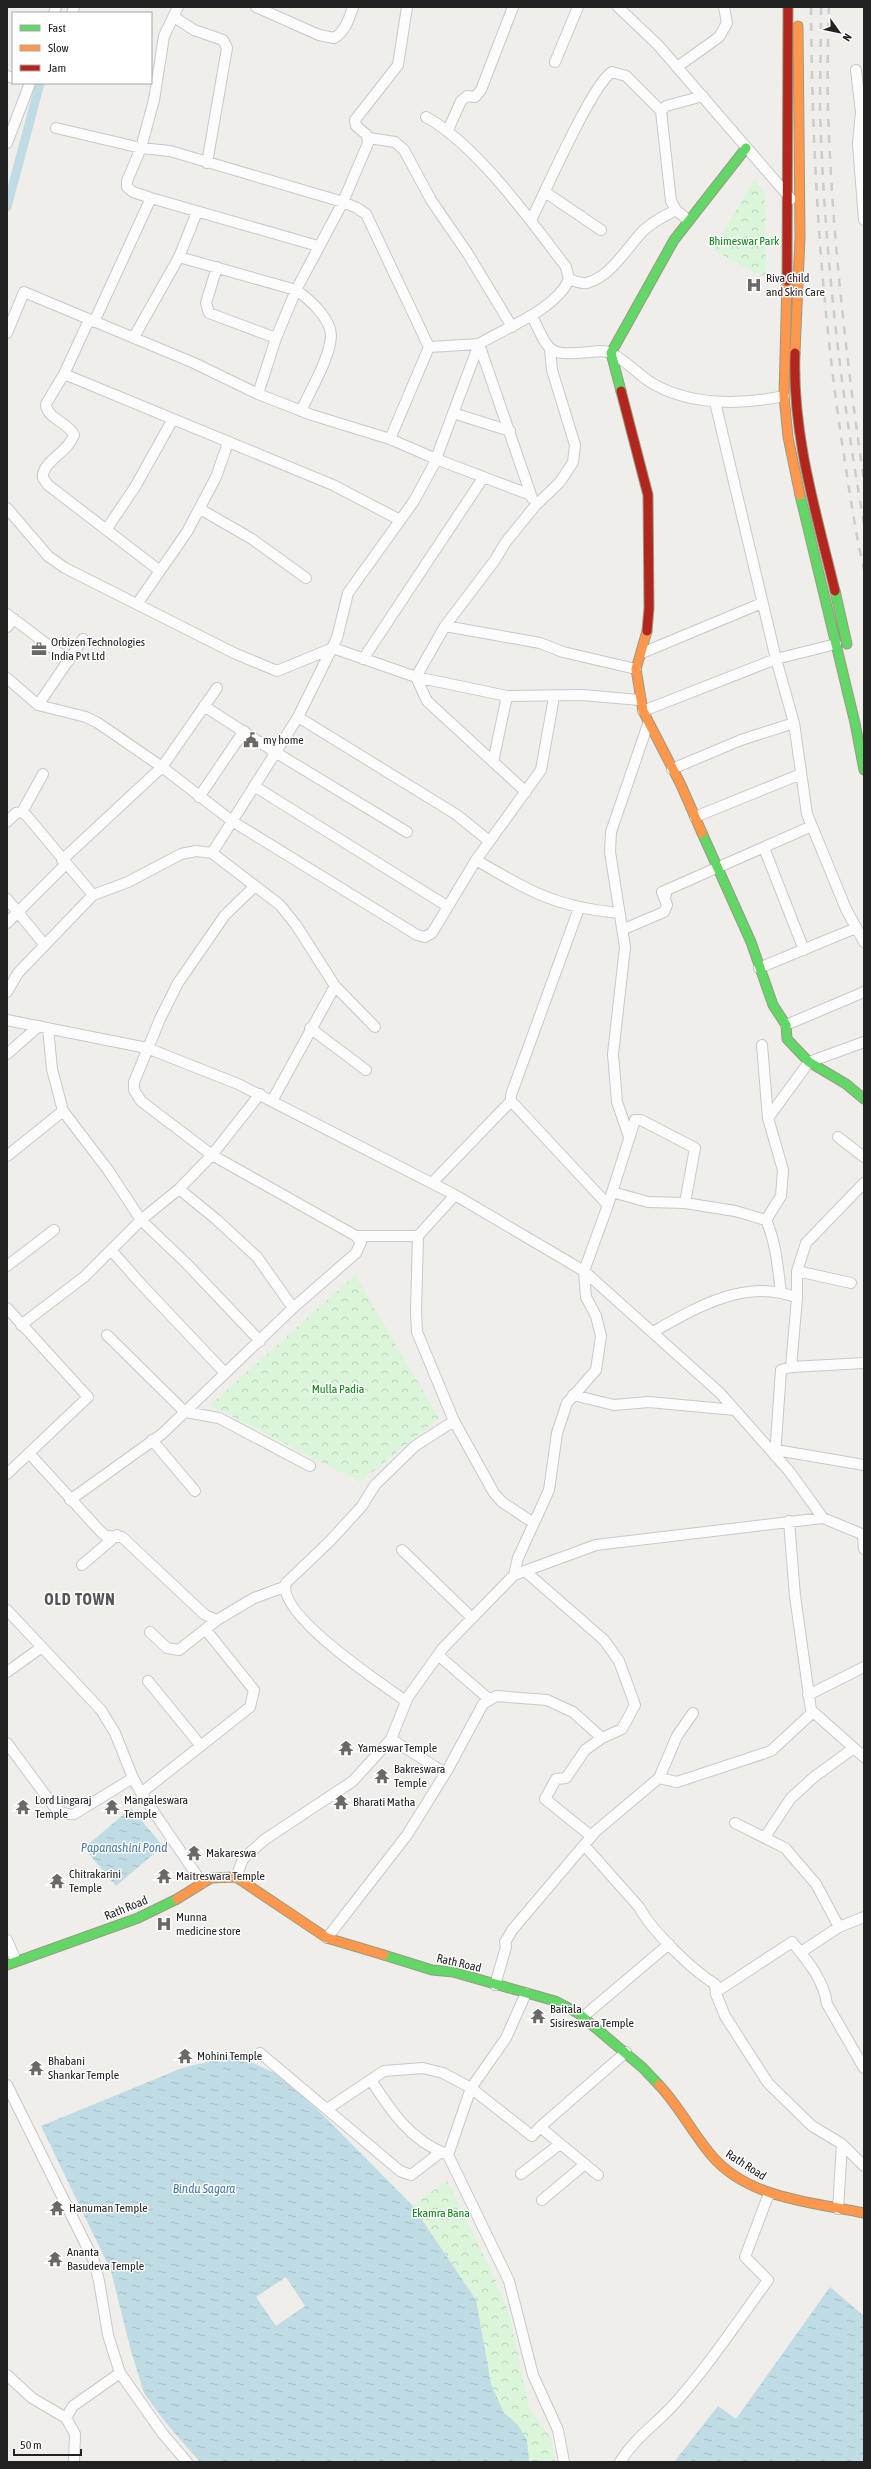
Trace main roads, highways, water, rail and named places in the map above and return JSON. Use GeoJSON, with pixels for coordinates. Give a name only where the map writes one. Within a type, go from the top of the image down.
{"type":"FeatureCollection","features":[{"type":"Feature","properties":{"kind":"water","name":"Papanashini Pond"},"geometry":{"type":"Polygon","coordinates":[[[131,1808],[163,1846],[116,1886],[84,1848],[131,1808]]]}},
{"type":"Feature","properties":{"kind":"water","name":"Bindu Sagara"},"geometry":{"type":"Polygon","coordinates":[[[237,2055],[280,2076],[321,2113],[412,2205],[476,2300],[491,2384],[504,2413],[517,2424],[527,2440],[529,2462],[200,2462],[166,2423],[144,2393],[131,2351],[111,2271],[41,2126],[182,2068],[237,2055]],[[286,2277],[256,2297],[276,2326],[305,2306],[286,2277]]]}},
{"type":"Feature","properties":{"kind":"water"},"geometry":{"type":"Polygon","coordinates":[[[830,2287],[864,2316],[864,2462],[674,2462],[718,2406],[736,2419],[830,2287]]]}},
{"type":"Feature","properties":{"kind":"waterway"},"geometry":{"type":"LineString","coordinates":[[7,207],[40,84]]}},
{"type":"Feature","properties":{"kind":"railway"},"geometry":{"type":"LineString","coordinates":[[811,7],[815,168],[818,222],[828,329],[841,436],[854,520],[864,570]]}},
{"type":"Feature","properties":{"kind":"railway"},"geometry":{"type":"LineString","coordinates":[[821,7],[820,110],[829,266],[834,317],[855,473],[864,524]]}},
{"type":"Feature","properties":{"kind":"railway"},"geometry":{"type":"LineString","coordinates":[[829,7],[828,97],[836,249],[851,389],[864,481]]}},
{"type":"Feature","properties":{"kind":"place","name":"Riva Child and Skin Care"},"geometry":{"type":"Point","coordinates":[754,285]}},
{"type":"Feature","properties":{"kind":"place","name":"Orbizen Technologies India Pvt Ltd"},"geometry":{"type":"Point","coordinates":[39,649]}},
{"type":"Feature","properties":{"kind":"place","name":"my home"},"geometry":{"type":"Point","coordinates":[251,740]}},
{"type":"Feature","properties":{"kind":"place","name":"Yameswar Temple"},"geometry":{"type":"Point","coordinates":[346,1748]}},
{"type":"Feature","properties":{"kind":"place","name":"Bakreswara Temple"},"geometry":{"type":"Point","coordinates":[382,1776]}},
{"type":"Feature","properties":{"kind":"place","name":"Bharati Matha"},"geometry":{"type":"Point","coordinates":[341,1802]}},
{"type":"Feature","properties":{"kind":"place","name":"Lord Lingaraj Temple"},"geometry":{"type":"Point","coordinates":[23,1807]}},
{"type":"Feature","properties":{"kind":"place","name":"Mangaleswara Temple"},"geometry":{"type":"Point","coordinates":[112,1807]}},
{"type":"Feature","properties":{"kind":"place","name":"Makareswa"},"geometry":{"type":"Point","coordinates":[194,1853]}},
{"type":"Feature","properties":{"kind":"place","name":"Maitreswara Temple"},"geometry":{"type":"Point","coordinates":[164,1876]}},
{"type":"Feature","properties":{"kind":"place","name":"Chitrakarini Temple"},"geometry":{"type":"Point","coordinates":[57,1881]}},
{"type":"Feature","properties":{"kind":"place","name":"Munna medicine store"},"geometry":{"type":"Point","coordinates":[164,1924]}},
{"type":"Feature","properties":{"kind":"place","name":"Baitala Sisireswara Temple"},"geometry":{"type":"Point","coordinates":[538,2016]}},
{"type":"Feature","properties":{"kind":"place","name":"Mohini Temple"},"geometry":{"type":"Point","coordinates":[185,2056]}},
{"type":"Feature","properties":{"kind":"place","name":"Bhabani Shankar Temple"},"geometry":{"type":"Point","coordinates":[36,2068]}},
{"type":"Feature","properties":{"kind":"place","name":"Hanuman Temple"},"geometry":{"type":"Point","coordinates":[57,2208]}},
{"type":"Feature","properties":{"kind":"place","name":"Ananta Basudeva Temple"},"geometry":{"type":"Point","coordinates":[55,2259]}},
{"type":"Feature","properties":{"kind":"district","name":"OLD TOWN"},"geometry":{"type":"Point","coordinates":[80,1599]}},
{"type":"Feature","properties":{"kind":"park label","name":"Bhimeswar Park"},"geometry":{"type":"Point","coordinates":[744,241]}},
{"type":"Feature","properties":{"kind":"park label","name":"Mulla Padia"},"geometry":{"type":"Point","coordinates":[338,1389]}},
{"type":"Feature","properties":{"kind":"park label","name":"Ekamra Bana"},"geometry":{"type":"Point","coordinates":[441,2213]}}]}
